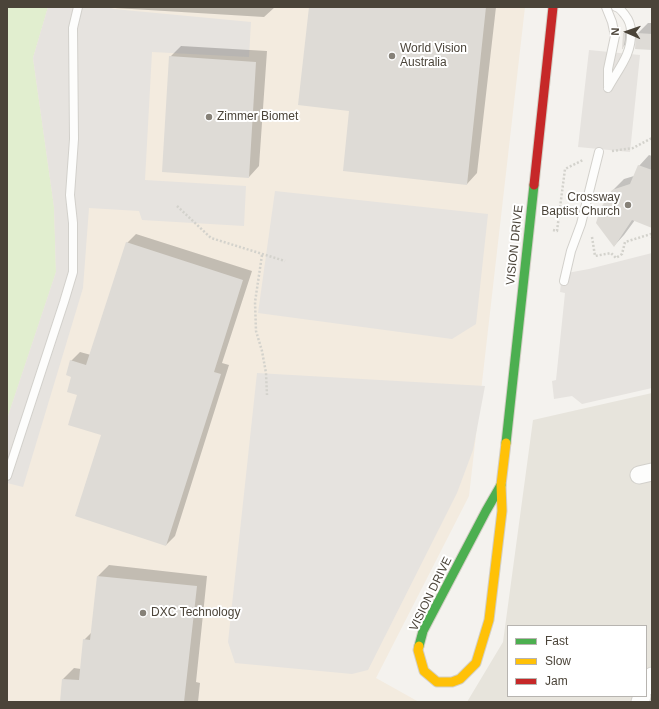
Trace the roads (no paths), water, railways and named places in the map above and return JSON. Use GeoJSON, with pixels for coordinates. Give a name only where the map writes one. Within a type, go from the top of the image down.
{"type":"FeatureCollection","features":[{"type":"Feature","properties":{"kind":"street","name":"VISION DRIVE"},"geometry":{"type":"LineString","coordinates":[[501,485],[423,631],[418,650],[424,671],[437,682],[452,682],[460,679],[476,663],[489,620],[502,511],[501,485],[553,7]]}},
{"type":"Feature","properties":{"kind":"street"},"geometry":{"type":"LineString","coordinates":[[647,685],[652,676]]}},
{"type":"Feature","properties":{"kind":"lane"},"geometry":{"type":"LineString","coordinates":[[7,476],[73,272],[73,222],[70,195],[74,139],[73,28],[78,7]]}},
{"type":"Feature","properties":{"kind":"lane"},"geometry":{"type":"LineString","coordinates":[[606,7],[612,22],[615,36],[608,69],[608,88],[616,72],[628,54],[631,41],[631,26],[627,18],[619,8],[616,7]]}},
{"type":"Feature","properties":{"kind":"lane"},"geometry":{"type":"LineString","coordinates":[[564,281],[570,251],[582,224],[599,152]]}},
{"type":"Feature","properties":{"kind":"place","name":"World Vision Australia"},"geometry":{"type":"Point","coordinates":[392,56]}},
{"type":"Feature","properties":{"kind":"place","name":"Zimmer Biomet"},"geometry":{"type":"Point","coordinates":[209,117]}},
{"type":"Feature","properties":{"kind":"place","name":"Crossway Baptist Church"},"geometry":{"type":"Point","coordinates":[628,205]}},
{"type":"Feature","properties":{"kind":"place","name":"DXC Technology"},"geometry":{"type":"Point","coordinates":[143,613]}}]}
